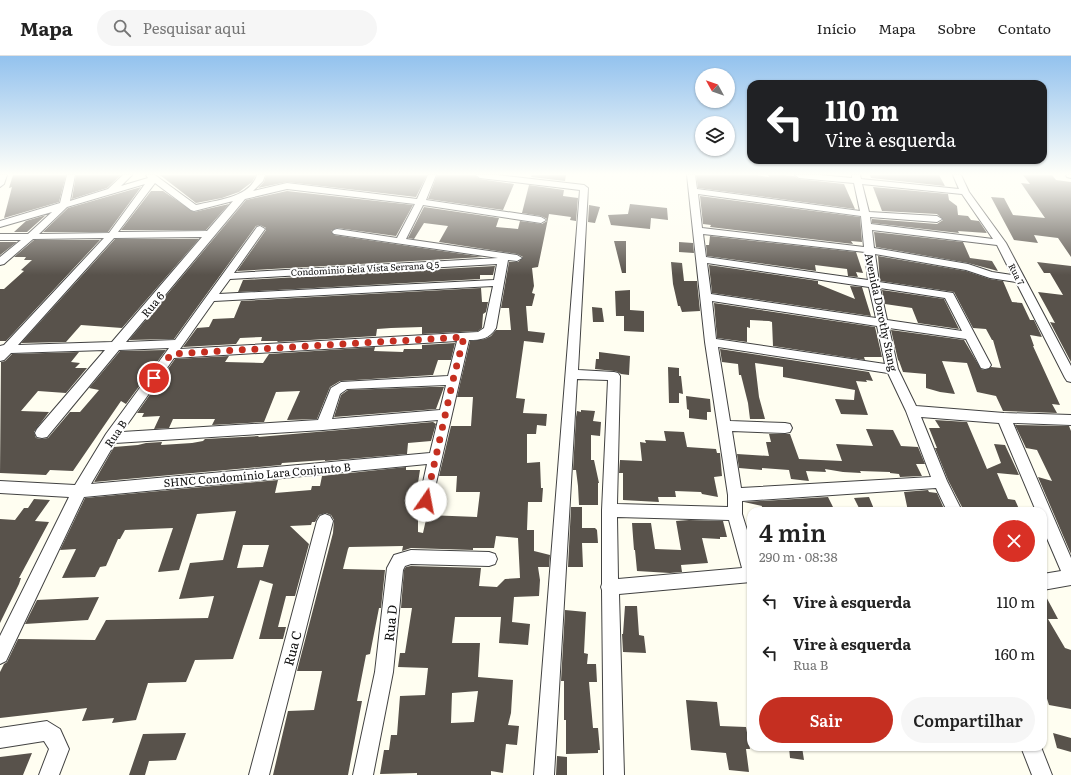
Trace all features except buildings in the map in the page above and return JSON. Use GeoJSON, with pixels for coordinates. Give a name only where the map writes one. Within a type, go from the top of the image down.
{"type":"FeatureCollection","features":[{"type":"Feature","properties":{"kind":"street"},"geometry":{"type":"LineString","coordinates":[[0,224],[50,209]]}},
{"type":"Feature","properties":{"kind":"street"},"geometry":{"type":"LineString","coordinates":[[0,262],[60,209]]}},
{"type":"Feature","properties":{"kind":"street"},"geometry":{"type":"LineString","coordinates":[[3,351],[111,236],[130,209]]}},
{"type":"Feature","properties":{"kind":"street","name":"Rua 6"},"geometry":{"type":"LineString","coordinates":[[42,433],[232,209]]}},
{"type":"Feature","properties":{"kind":"street"},"geometry":{"type":"LineString","coordinates":[[400,241],[417,209]]}},
{"type":"Feature","properties":{"kind":"street"},"geometry":{"type":"LineString","coordinates":[[460,209],[541,220]]}},
{"type":"Feature","properties":{"kind":"street"},"geometry":{"type":"LineString","coordinates":[[544,775],[583,209]]}},
{"type":"Feature","properties":{"kind":"street"},"geometry":{"type":"LineString","coordinates":[[695,209],[705,298],[735,495],[736,514],[747,556]]}},
{"type":"Feature","properties":{"kind":"street"},"geometry":{"type":"LineString","coordinates":[[824,209],[864,214],[937,219]]}},
{"type":"Feature","properties":{"kind":"street","name":"Avenida Dorothy Stang"},"geometry":{"type":"LineString","coordinates":[[863,209],[874,284],[884,325],[892,369],[912,411],[940,482],[953,507]]}},
{"type":"Feature","properties":{"kind":"street","name":"Rua 7"},"geometry":{"type":"LineString","coordinates":[[977,209],[1001,243],[1071,378]]}},
{"type":"Feature","properties":{"kind":"street"},"geometry":{"type":"LineString","coordinates":[[866,226],[1001,243]]}},
{"type":"Feature","properties":{"kind":"street","name":"Rua B"},"geometry":{"type":"LineString","coordinates":[[0,655],[79,491],[111,438],[260,229]]}},
{"type":"Feature","properties":{"kind":"street"},"geometry":{"type":"LineString","coordinates":[[697,230],[868,250],[968,267],[990,275],[1019,279]]}},
{"type":"Feature","properties":{"kind":"street","name":"Condominio Bela Vista Serrana Q 5"},"geometry":{"type":"LineString","coordinates":[[337,232],[504,259]]}},
{"type":"Feature","properties":{"kind":"street"},"geometry":{"type":"LineString","coordinates":[[0,237],[210,234]]}},
{"type":"Feature","properties":{"kind":"street","name":"Condominio Bela Vista Serrana Q 5"},"geometry":{"type":"LineString","coordinates":[[227,276],[517,258]]}},
{"type":"Feature","properties":{"kind":"street"},"geometry":{"type":"LineString","coordinates":[[3,351],[116,346],[175,349],[480,336],[487,334],[490,328],[504,259]]}},
{"type":"Feature","properties":{"kind":"street"},"geometry":{"type":"LineString","coordinates":[[701,259],[949,295],[985,365]]}},
{"type":"Feature","properties":{"kind":"street"},"geometry":{"type":"LineString","coordinates":[[211,298],[498,283]]}},
{"type":"Feature","properties":{"kind":"street"},"geometry":{"type":"LineString","coordinates":[[705,298],[884,325],[971,336]]}},
{"type":"Feature","properties":{"kind":"street"},"geometry":{"type":"LineString","coordinates":[[426,501],[464,337]]}},
{"type":"Feature","properties":{"kind":"street"},"geometry":{"type":"LineString","coordinates":[[711,342],[892,369]]}},
{"type":"Feature","properties":{"kind":"street"},"geometry":{"type":"LineString","coordinates":[[571,374],[614,376],[609,510],[609,587],[614,775]]}},
{"type":"Feature","properties":{"kind":"street"},"geometry":{"type":"LineString","coordinates":[[323,424],[336,391],[345,385],[453,380]]}},
{"type":"Feature","properties":{"kind":"street"},"geometry":{"type":"LineString","coordinates":[[912,411],[1004,418],[1071,420]]}},
{"type":"Feature","properties":{"kind":"street"},"geometry":{"type":"LineString","coordinates":[[111,438],[446,414]]}},
{"type":"Feature","properties":{"kind":"street"},"geometry":{"type":"LineString","coordinates":[[1004,418],[1041,507]]}},
{"type":"Feature","properties":{"kind":"street"},"geometry":{"type":"LineString","coordinates":[[724,426],[785,428]]}},
{"type":"Feature","properties":{"kind":"street","name":"SHNC Condomínio Lara Conjunto B"},"geometry":{"type":"LineString","coordinates":[[1,488],[79,491],[436,458]]}},
{"type":"Feature","properties":{"kind":"street"},"geometry":{"type":"LineString","coordinates":[[735,495],[940,482]]}},
{"type":"Feature","properties":{"kind":"street"},"geometry":{"type":"LineString","coordinates":[[609,510],[736,514]]}},
{"type":"Feature","properties":{"kind":"street"},"geometry":{"type":"LineString","coordinates":[[1047,520],[1071,577],[1047,581]]}},
{"type":"Feature","properties":{"kind":"street","name":"Rua C"},"geometry":{"type":"LineString","coordinates":[[258,775],[325,521]]}},
{"type":"Feature","properties":{"kind":"street","name":"Rua D"},"geometry":{"type":"LineString","coordinates":[[363,775],[384,672],[395,568],[400,560],[411,557],[489,559]]}},
{"type":"Feature","properties":{"kind":"street"},"geometry":{"type":"LineString","coordinates":[[609,587],[747,575]]}},
{"type":"Feature","properties":{"kind":"street"},"geometry":{"type":"LineString","coordinates":[[0,738],[47,731],[53,736],[60,750],[49,775]]}},
{"type":"Feature","properties":{"kind":"street"},"geometry":{"type":"LineString","coordinates":[[1033,751],[1042,775]]}},
{"type":"Feature","properties":{"kind":"route"},"geometry":{"type":"LineString","coordinates":[[154,378],[171,354],[464,337],[426,501]]}}]}
